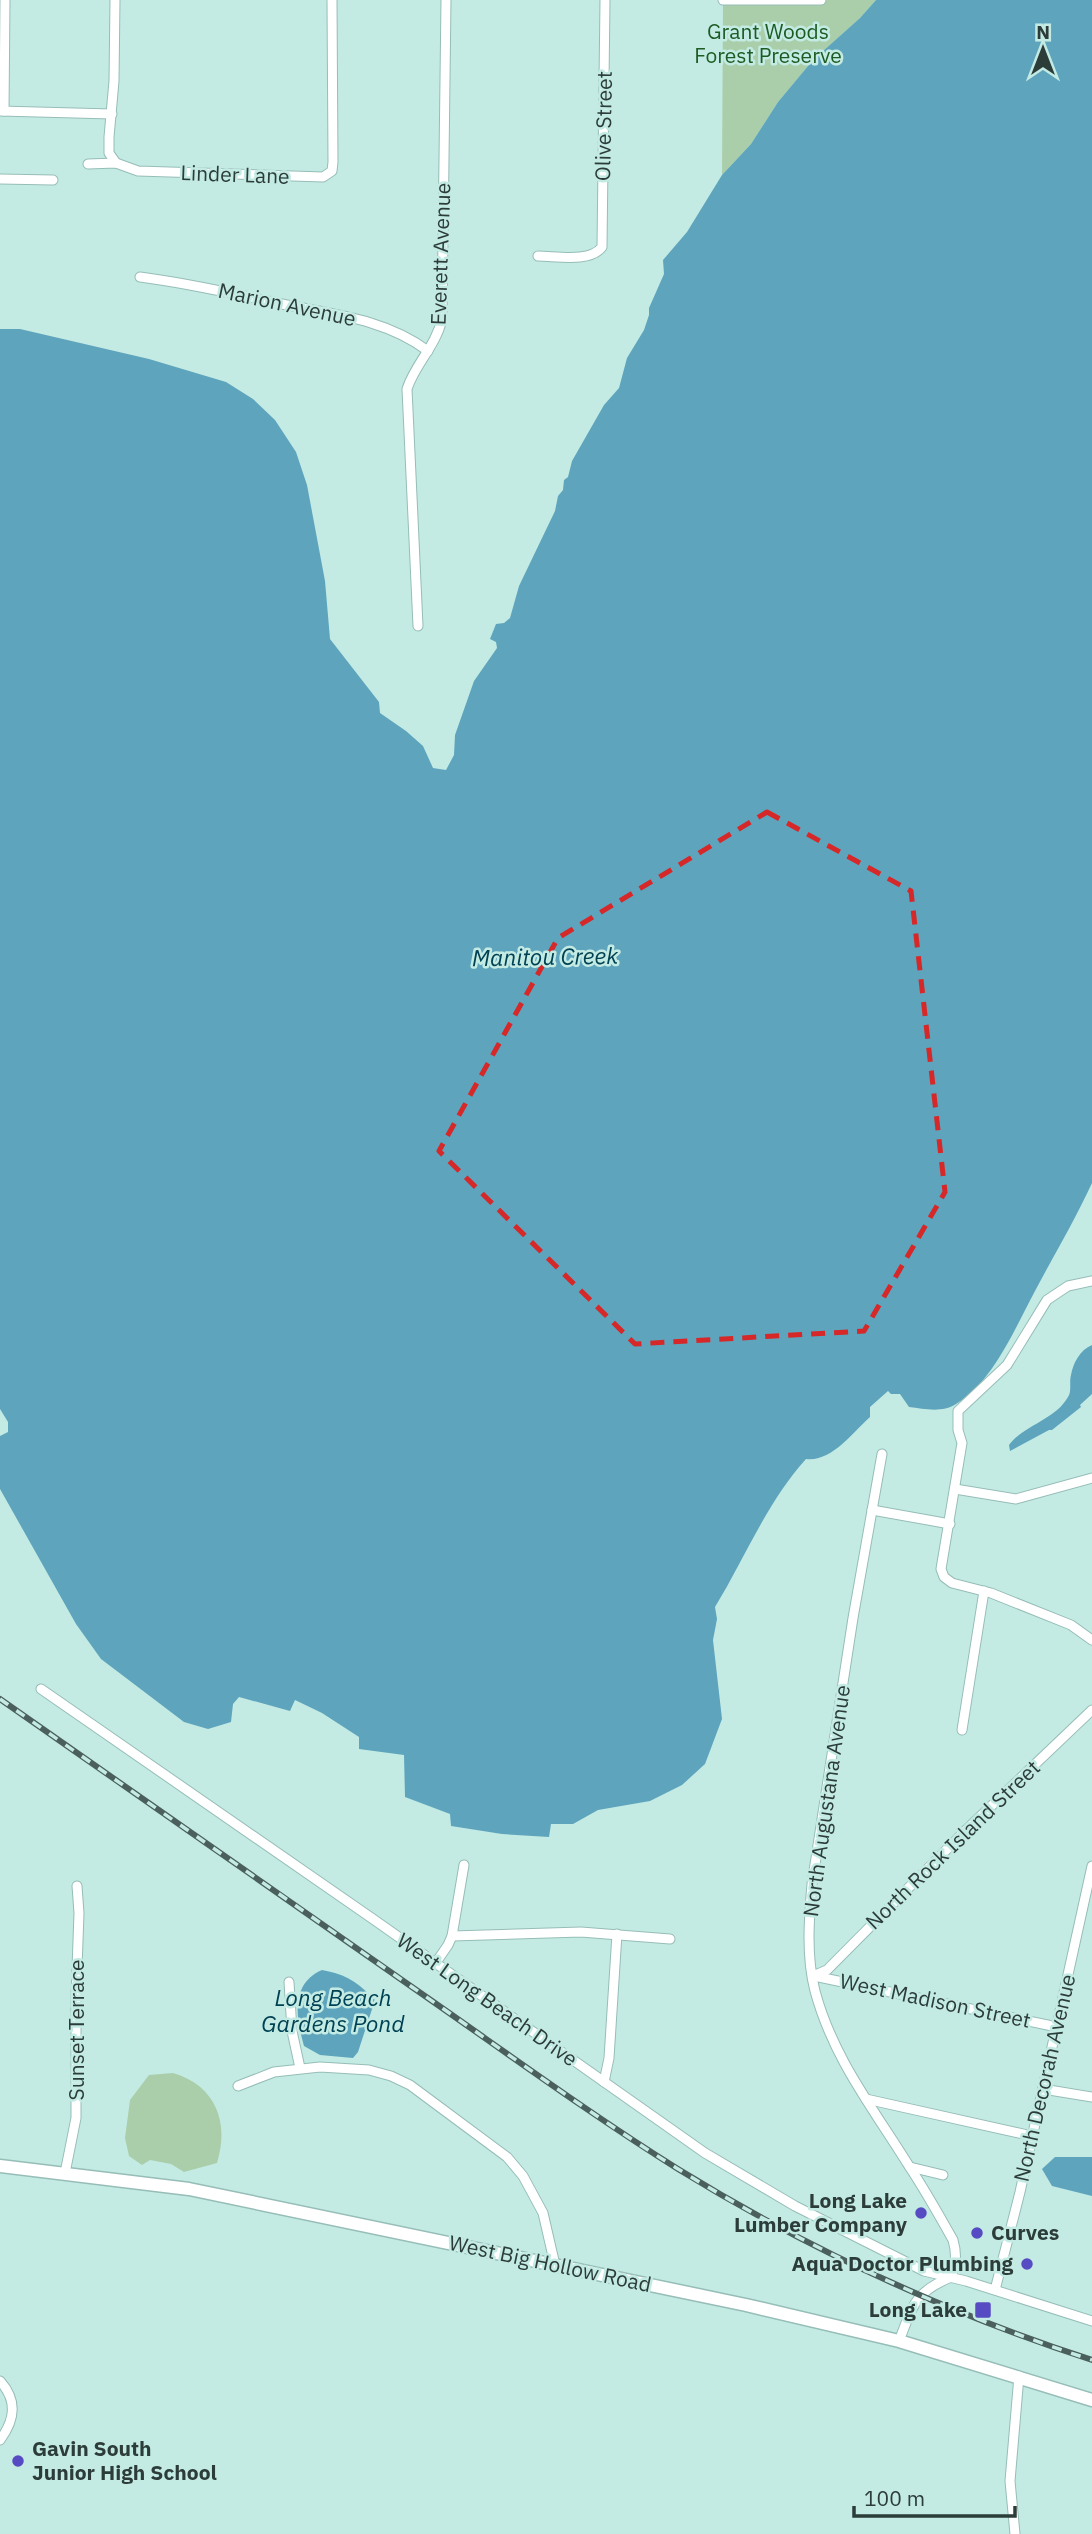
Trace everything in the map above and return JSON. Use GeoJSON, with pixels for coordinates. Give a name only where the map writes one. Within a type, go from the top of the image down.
{"type":"FeatureCollection","features":[{"type":"Feature","properties":{"kind":"main road","name":"West Big Hollow Road"},"geometry":{"type":"LineString","coordinates":[[0,2166],[189,2189],[746,2305],[900,2341],[1092,2400]]}},
{"type":"Feature","properties":{"kind":"street"},"geometry":{"type":"LineString","coordinates":[[5,0],[2,111],[112,114]]}},
{"type":"Feature","properties":{"kind":"street"},"geometry":{"type":"LineString","coordinates":[[115,0],[109,153],[116,163]]}},
{"type":"Feature","properties":{"kind":"street","name":"Linder Lane"},"geometry":{"type":"LineString","coordinates":[[88,164],[116,163],[138,172],[323,177],[332,171],[332,0]]}},
{"type":"Feature","properties":{"kind":"street","name":"Everett Avenue"},"geometry":{"type":"LineString","coordinates":[[418,626],[407,389],[410,379],[436,340],[442,319],[446,0]]}},
{"type":"Feature","properties":{"kind":"street","name":"Olive Street"},"geometry":{"type":"LineString","coordinates":[[538,256],[586,256],[600,251],[602,247],[605,0]]}},
{"type":"Feature","properties":{"kind":"street"},"geometry":{"type":"LineString","coordinates":[[723,0],[821,0]]}},
{"type":"Feature","properties":{"kind":"street"},"geometry":{"type":"LineString","coordinates":[[0,179],[53,180]]}},
{"type":"Feature","properties":{"kind":"street","name":"Marion Avenue"},"geometry":{"type":"LineString","coordinates":[[140,277],[178,281],[362,320],[410,338],[428,351]]}},
{"type":"Feature","properties":{"kind":"street"},"geometry":{"type":"LineString","coordinates":[[1092,1281],[1068,1286],[1046,1300],[1007,1364],[958,1411],[961,1443],[941,1569],[944,1577],[960,1586],[984,1591],[1070,1625],[1092,1640]]}},
{"type":"Feature","properties":{"kind":"street","name":"North Augustana Avenue"},"geometry":{"type":"LineString","coordinates":[[882,1454],[808,1922],[813,1976],[834,2046],[953,2240],[956,2265],[951,2277]]}},
{"type":"Feature","properties":{"kind":"street"},"geometry":{"type":"LineString","coordinates":[[955,1489],[1016,1499],[1092,1478]]}},
{"type":"Feature","properties":{"kind":"street"},"geometry":{"type":"LineString","coordinates":[[872,1510],[950,1524]]}},
{"type":"Feature","properties":{"kind":"street"},"geometry":{"type":"LineString","coordinates":[[962,1730],[984,1591]]}},
{"type":"Feature","properties":{"kind":"street","name":"West Long Beach Drive"},"geometry":{"type":"LineString","coordinates":[[41,1689],[743,2177],[924,2271],[1092,2321]]}},
{"type":"Feature","properties":{"kind":"street","name":"North Rock Island Street"},"geometry":{"type":"LineString","coordinates":[[813,1976],[827,1970],[1092,1710]]}},
{"type":"Feature","properties":{"kind":"street"},"geometry":{"type":"LineString","coordinates":[[435,1964],[449,1945],[452,1936],[464,1865]]}},
{"type":"Feature","properties":{"kind":"street","name":"North Decorah Avenue"},"geometry":{"type":"LineString","coordinates":[[995,2290],[1089,1895],[1092,1866]]}},
{"type":"Feature","properties":{"kind":"street","name":"Sunset Terrace"},"geometry":{"type":"LineString","coordinates":[[65,2173],[76,2118],[79,1913],[77,1886]]}},
{"type":"Feature","properties":{"kind":"street"},"geometry":{"type":"LineString","coordinates":[[452,1936],[581,1931],[670,1939]]}},
{"type":"Feature","properties":{"kind":"street"},"geometry":{"type":"LineString","coordinates":[[604,2082],[609,2058],[617,1934]]}},
{"type":"Feature","properties":{"kind":"street","name":"West Madison Street"},"geometry":{"type":"LineString","coordinates":[[813,1976],[1057,2027]]}},
{"type":"Feature","properties":{"kind":"street"},"geometry":{"type":"LineString","coordinates":[[289,1982],[292,2031],[300,2068]]}},
{"type":"Feature","properties":{"kind":"street"},"geometry":{"type":"LineString","coordinates":[[238,2086],[274,2072],[300,2068],[369,2070],[410,2085],[507,2157],[534,2193],[543,2213],[555,2265]]}},
{"type":"Feature","properties":{"kind":"street"},"geometry":{"type":"LineString","coordinates":[[1043,2089],[1092,2097]]}},
{"type":"Feature","properties":{"kind":"street"},"geometry":{"type":"LineString","coordinates":[[866,2099],[1032,2136]]}},
{"type":"Feature","properties":{"kind":"street"},"geometry":{"type":"LineString","coordinates":[[910,2167],[943,2175]]}},
{"type":"Feature","properties":{"kind":"street"},"geometry":{"type":"LineString","coordinates":[[900,2341],[914,2303],[925,2290],[951,2277]]}},
{"type":"Feature","properties":{"kind":"street"},"geometry":{"type":"LineString","coordinates":[[1015,2534],[1010,2481],[1019,2376]]}},
{"type":"Feature","properties":{"kind":"street"},"geometry":{"type":"LineString","coordinates":[[0,2381],[12,2400],[14,2416],[0,2440]]}},
{"type":"Feature","properties":{"kind":"highlighted area"},"geometry":{"type":"Polygon","coordinates":[[[767,812],[911,891],[945,1192],[864,1331],[635,1344],[439,1151],[558,938],[767,812]]]}},
{"type":"Feature","properties":{"kind":"green space","name":"Grant Woods Forest Preserve"},"geometry":{"type":"Polygon","coordinates":[[[723,0],[876,0],[813,60],[778,102],[751,144],[722,175],[723,0]]]}},
{"type":"Feature","properties":{"kind":"green space"},"geometry":{"type":"Polygon","coordinates":[[[173,2073],[199,2086],[216,2107],[222,2133],[217,2163],[184,2172],[171,2164],[150,2160],[142,2165],[129,2156],[125,2138],[130,2100],[149,2075],[173,2073]]]}},
{"type":"Feature","properties":{"kind":"water","name":"Manitou Creek"},"geometry":{"type":"Polygon","coordinates":[[[876,0],[1092,0],[1092,1183],[1002,1353],[969,1394],[951,1407],[933,1410],[909,1407],[900,1394],[891,1394],[888,1391],[870,1407],[870,1417],[849,1438],[824,1456],[806,1459],[780,1493],[715,1607],[717,1619],[713,1640],[722,1719],[705,1764],[682,1785],[650,1801],[598,1810],[573,1824],[551,1824],[549,1837],[502,1834],[451,1826],[450,1814],[405,1797],[404,1755],[359,1749],[359,1737],[322,1713],[295,1700],[290,1711],[239,1697],[233,1704],[231,1722],[208,1729],[184,1722],[101,1659],[76,1624],[0,1489],[0,1436],[8,1432],[8,1422],[0,1409],[0,329],[20,329],[149,359],[226,382],[253,399],[275,420],[296,452],[307,485],[325,581],[330,639],[379,702],[380,713],[423,746],[433,768],[446,770],[454,755],[455,735],[474,681],[497,648],[496,642],[490,639],[496,624],[504,623],[510,618],[519,586],[555,511],[572,461],[604,405],[619,388],[627,358],[644,330],[649,308],[664,274],[663,260],[687,232],[722,175],[751,144],[778,102],[813,60],[876,0]]]}},
{"type":"Feature","properties":{"kind":"water"},"geometry":{"type":"Polygon","coordinates":[[[1092,1345],[1092,1394],[1081,1407],[1052,1430],[1010,1451],[1009,1445],[1015,1438],[1062,1405],[1069,1395],[1075,1362],[1084,1350],[1092,1345]]]}},
{"type":"Feature","properties":{"kind":"water","name":"Long Beach Gardens Pond"},"geometry":{"type":"Polygon","coordinates":[[[322,1970],[351,1980],[375,2000],[358,2052],[353,2058],[320,2055],[304,2046],[298,2013],[300,1993],[312,1976],[322,1970]]]}},
{"type":"Feature","properties":{"kind":"water"},"geometry":{"type":"Polygon","coordinates":[[[1055,2157],[1092,2157],[1092,2196],[1052,2186],[1042,2169],[1055,2157]]]}},
{"type":"Feature","properties":{"kind":"railway"},"geometry":{"type":"LineString","coordinates":[[0,1699],[610,2125],[678,2169],[777,2226],[879,2277],[984,2322],[1092,2360]]}},
{"type":"Feature","properties":{"kind":"place","name":"Long Lake Lumber Company"},"geometry":{"type":"Point","coordinates":[921,2213]}},
{"type":"Feature","properties":{"kind":"place","name":"Curves"},"geometry":{"type":"Point","coordinates":[977,2233]}},
{"type":"Feature","properties":{"kind":"place","name":"Aqua Doctor Plumbing"},"geometry":{"type":"Point","coordinates":[1027,2264]}},
{"type":"Feature","properties":{"kind":"place","name":"Long Lake"},"geometry":{"type":"Point","coordinates":[983,2310]}},
{"type":"Feature","properties":{"kind":"place","name":"Gavin South Junior High School"},"geometry":{"type":"Point","coordinates":[18,2461]}}]}
